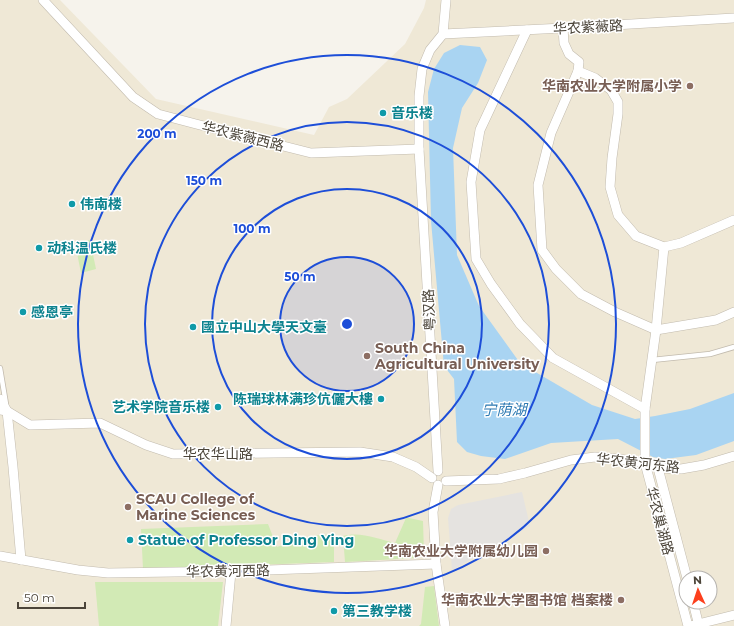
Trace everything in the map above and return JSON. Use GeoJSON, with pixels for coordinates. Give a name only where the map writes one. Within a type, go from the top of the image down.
{"type":"FeatureCollection","features":[{"type":"Feature","properties":{"kind":"street","name":"华农紫薇西路"},"geometry":{"type":"LineString","coordinates":[[42,0],[132,96],[158,114],[311,153],[419,149]]}},
{"type":"Feature","properties":{"kind":"street"},"geometry":{"type":"LineString","coordinates":[[443,34],[446,0]]}},
{"type":"Feature","properties":{"kind":"street","name":"华农紫薇路"},"geometry":{"type":"LineString","coordinates":[[443,34],[734,18]]}},
{"type":"Feature","properties":{"kind":"street"},"geometry":{"type":"LineString","coordinates":[[563,28],[564,43],[569,54],[579,62],[578,71],[551,133],[538,185],[542,250],[556,269],[581,294],[615,312],[656,330],[716,320],[734,312]]}},
{"type":"Feature","properties":{"kind":"street"},"geometry":{"type":"LineString","coordinates":[[527,30],[480,130],[471,182],[476,259],[491,284],[520,324],[553,358],[645,409]]}},
{"type":"Feature","properties":{"kind":"street","name":"粤汉路"},"geometry":{"type":"LineString","coordinates":[[443,34],[430,50],[422,69],[419,96],[419,149],[439,479],[433,512],[436,564],[445,626]]}},
{"type":"Feature","properties":{"kind":"street"},"geometry":{"type":"LineString","coordinates":[[578,71],[595,78],[611,90],[618,102],[610,187],[618,215],[636,236],[664,247],[681,243],[734,220]]}},
{"type":"Feature","properties":{"kind":"street","name":"华农巢湖路"},"geometry":{"type":"LineString","coordinates":[[664,247],[656,330],[645,409],[645,463],[694,625]]}},
{"type":"Feature","properties":{"kind":"street","name":"华农华山路"},"geometry":{"type":"LineString","coordinates":[[0,399],[4,411],[30,425],[100,423],[146,445],[173,454],[360,452],[393,457],[439,479]]}},
{"type":"Feature","properties":{"kind":"street"},"geometry":{"type":"LineString","coordinates":[[4,411],[14,467],[21,560]]}},
{"type":"Feature","properties":{"kind":"street","name":"华农黄河东路"},"geometry":{"type":"LineString","coordinates":[[439,479],[500,479],[571,460],[595,457],[645,463],[658,468],[681,469],[704,465],[734,456]]}},
{"type":"Feature","properties":{"kind":"street","name":"华农巢湖路"},"geometry":{"type":"LineString","coordinates":[[658,468],[684,570]]}},
{"type":"Feature","properties":{"kind":"street","name":"华农黄河西路"},"geometry":{"type":"LineString","coordinates":[[0,556],[78,570],[108,573],[230,572],[436,564]]}},
{"type":"Feature","properties":{"kind":"street"},"geometry":{"type":"LineString","coordinates":[[226,626],[230,572]]}},
{"type":"Feature","properties":{"kind":"street"},"geometry":{"type":"LineString","coordinates":[[693,610],[694,625],[734,615]]}},
{"type":"Feature","properties":{"kind":"lane"},"geometry":{"type":"LineString","coordinates":[[652,360],[710,354],[734,347]]}},
{"type":"Feature","properties":{"kind":"lane"},"geometry":{"type":"LineString","coordinates":[[0,368],[4,411]]}},
{"type":"Feature","properties":{"kind":"shaded area","name":"South China Agricultural University"},"geometry":{"type":"Polygon","coordinates":[[[0,0],[60,0],[156,99],[314,135],[329,107],[347,99],[405,44],[424,8],[426,0],[734,0],[734,626],[0,626],[0,0]]]}},
{"type":"Feature","properties":{"kind":"shaded area"},"geometry":{"type":"Polygon","coordinates":[[[522,492],[530,526],[452,570],[448,518],[451,509],[458,505],[522,492]]]}},
{"type":"Feature","properties":{"kind":"green space"},"geometry":{"type":"Polygon","coordinates":[[[90,240],[96,269],[81,273],[75,243],[90,240]]]}},
{"type":"Feature","properties":{"kind":"green space"},"geometry":{"type":"Polygon","coordinates":[[[406,518],[423,521],[423,555],[416,558],[345,562],[343,536],[356,534],[395,543],[406,518]]]}},
{"type":"Feature","properties":{"kind":"green space"},"geometry":{"type":"Polygon","coordinates":[[[268,524],[277,547],[311,536],[332,535],[334,538],[334,562],[143,569],[141,529],[268,524]]]}},
{"type":"Feature","properties":{"kind":"green space"},"geometry":{"type":"Polygon","coordinates":[[[95,582],[223,582],[218,626],[99,626],[95,582]]]}},
{"type":"Feature","properties":{"kind":"green space"},"geometry":{"type":"Polygon","coordinates":[[[434,586],[439,626],[419,626],[421,624],[425,587],[434,586]]]}},
{"type":"Feature","properties":{"kind":"water","name":"宁荫湖"},"geometry":{"type":"Polygon","coordinates":[[[460,45],[480,47],[487,60],[478,83],[462,108],[453,148],[457,255],[479,306],[520,363],[592,405],[635,419],[690,409],[734,393],[734,441],[696,455],[665,459],[653,457],[618,439],[551,443],[505,459],[481,456],[467,452],[457,442],[454,379],[444,366],[431,221],[428,92],[434,69],[444,53],[460,45]]]}},
{"type":"Feature","properties":{"kind":"place","name":"华南农业大学附属小学"},"geometry":{"type":"Point","coordinates":[690,86]}},
{"type":"Feature","properties":{"kind":"place","name":"音乐楼"},"geometry":{"type":"Point","coordinates":[383,113]}},
{"type":"Feature","properties":{"kind":"place","name":"伟南楼"},"geometry":{"type":"Point","coordinates":[72,204]}},
{"type":"Feature","properties":{"kind":"place","name":"动科温氏楼"},"geometry":{"type":"Point","coordinates":[39,248]}},
{"type":"Feature","properties":{"kind":"place","name":"感恩亭"},"geometry":{"type":"Point","coordinates":[23,312]}},
{"type":"Feature","properties":{"kind":"place","name":"國立中山大學天文臺"},"geometry":{"type":"Point","coordinates":[193,327]}},
{"type":"Feature","properties":{"kind":"place","name":"South China Agricultural University"},"geometry":{"type":"Point","coordinates":[367,356]}},
{"type":"Feature","properties":{"kind":"place","name":"陈瑞球林满珍伉儷大樓"},"geometry":{"type":"Point","coordinates":[381,399]}},
{"type":"Feature","properties":{"kind":"place","name":"艺术学院音乐楼"},"geometry":{"type":"Point","coordinates":[218,407]}},
{"type":"Feature","properties":{"kind":"place","name":"SCAU College of Marine Sciences"},"geometry":{"type":"Point","coordinates":[128,507]}},
{"type":"Feature","properties":{"kind":"place","name":"Statue of Professor Ding Ying"},"geometry":{"type":"Point","coordinates":[130,540]}},
{"type":"Feature","properties":{"kind":"place","name":"华南农业大学附属幼儿园"},"geometry":{"type":"Point","coordinates":[546,551]}},
{"type":"Feature","properties":{"kind":"place","name":"华南农业大学图书馆 档案楼"},"geometry":{"type":"Point","coordinates":[621,600]}},
{"type":"Feature","properties":{"kind":"place","name":"第三教学楼"},"geometry":{"type":"Point","coordinates":[334,611]}}]}
